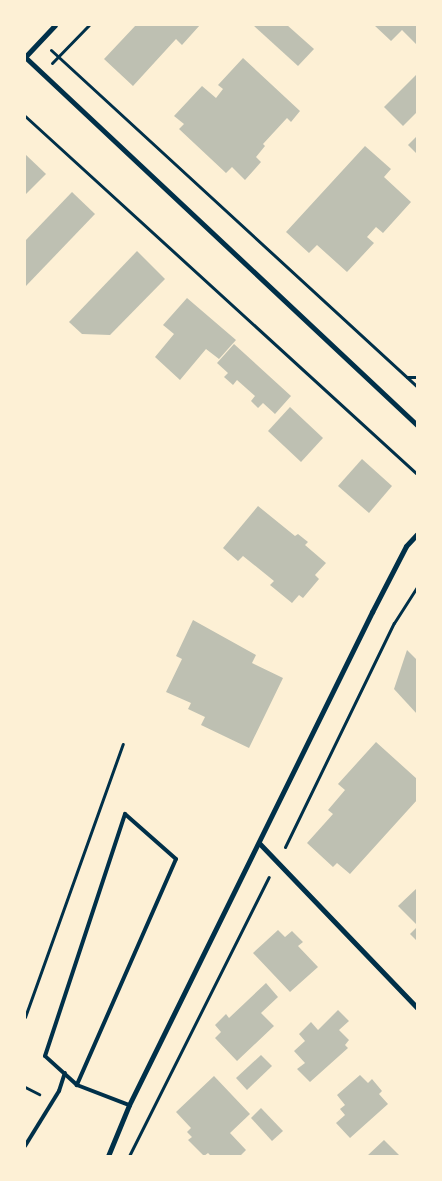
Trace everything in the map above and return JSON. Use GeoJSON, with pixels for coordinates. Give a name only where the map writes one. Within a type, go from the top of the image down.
{"type":"FeatureCollection","features":[{"type":"Feature","properties":{"kind":"street"},"geometry":{"type":"LineString","coordinates":[[55,25],[25,57],[417,426]]}},
{"type":"Feature","properties":{"kind":"street"},"geometry":{"type":"LineString","coordinates":[[108,1156],[129,1105],[260,844],[381,595],[406,546],[417,534]]}},
{"type":"Feature","properties":{"kind":"street"},"geometry":{"type":"LineString","coordinates":[[260,844],[417,1008]]}},
{"type":"Feature","properties":{"kind":"lane"},"geometry":{"type":"LineString","coordinates":[[77,1085],[176,859],[125,814],[45,1056],[77,1085],[129,1105]]}},
{"type":"Feature","properties":{"kind":"lane"},"geometry":{"type":"LineString","coordinates":[[25,1146],[59,1091],[64,1072]]}},
{"type":"Feature","properties":{"kind":"path"},"geometry":{"type":"LineString","coordinates":[[59,58],[89,25]]}},
{"type":"Feature","properties":{"kind":"path"},"geometry":{"type":"LineString","coordinates":[[40,40],[417,386]]}},
{"type":"Feature","properties":{"kind":"path"},"geometry":{"type":"LineString","coordinates":[[25,116],[417,474]]}},
{"type":"Feature","properties":{"kind":"path"},"geometry":{"type":"LineString","coordinates":[[407,377],[417,377]]}},
{"type":"Feature","properties":{"kind":"path"},"geometry":{"type":"LineString","coordinates":[[25,1017],[123,744]]}},
{"type":"Feature","properties":{"kind":"building"},"geometry":{"type":"Polygon","coordinates":[[[136,25],[200,25],[182,45],[176,39],[133,86],[104,59],[136,25]]]}},
{"type":"Feature","properties":{"kind":"building"},"geometry":{"type":"Polygon","coordinates":[[[253,25],[287,25],[314,49],[298,66],[253,25]]]}},
{"type":"Feature","properties":{"kind":"building"},"geometry":{"type":"Polygon","coordinates":[[[374,25],[417,25],[417,45],[402,30],[391,41],[374,25]]]}},
{"type":"Feature","properties":{"kind":"building"},"geometry":{"type":"Polygon","coordinates":[[[243,58],[300,111],[291,122],[287,118],[263,144],[265,146],[256,157],[261,162],[245,180],[232,167],[226,173],[179,129],[184,124],[174,116],[202,86],[216,98],[223,89],[218,85],[243,58]]]}},
{"type":"Feature","properties":{"kind":"building"},"geometry":{"type":"Polygon","coordinates":[[[417,74],[417,112],[403,126],[384,107],[417,74]]]}},
{"type":"Feature","properties":{"kind":"building"},"geometry":{"type":"Polygon","coordinates":[[[417,136],[417,154],[408,145],[417,136]]]}},
{"type":"Feature","properties":{"kind":"building"},"geometry":{"type":"Polygon","coordinates":[[[365,146],[391,169],[384,177],[411,202],[383,233],[376,227],[367,237],[374,243],[347,272],[317,245],[309,253],[286,232],[365,146]]]}},
{"type":"Feature","properties":{"kind":"building"},"geometry":{"type":"Polygon","coordinates":[[[25,154],[46,174],[25,195],[25,154]]]}},
{"type":"Feature","properties":{"kind":"building"},"geometry":{"type":"Polygon","coordinates":[[[72,192],[95,214],[25,287],[25,241],[72,192]]]}},
{"type":"Feature","properties":{"kind":"building"},"geometry":{"type":"Polygon","coordinates":[[[137,251],[165,279],[110,335],[82,334],[69,322],[137,251]]]}},
{"type":"Feature","properties":{"kind":"building"},"geometry":{"type":"Polygon","coordinates":[[[187,298],[236,340],[219,359],[206,349],[180,380],[155,357],[174,334],[163,325],[187,298]]]}},
{"type":"Feature","properties":{"kind":"building"},"geometry":{"type":"Polygon","coordinates":[[[234,344],[291,396],[275,414],[263,403],[258,408],[251,401],[255,396],[237,380],[233,385],[224,377],[228,373],[217,363],[234,344]]]}},
{"type":"Feature","properties":{"kind":"building"},"geometry":{"type":"Polygon","coordinates":[[[290,407],[323,438],[301,462],[268,431],[290,407]]]}},
{"type":"Feature","properties":{"kind":"building"},"geometry":{"type":"Polygon","coordinates":[[[362,459],[392,486],[369,513],[338,486],[362,459]]]}},
{"type":"Feature","properties":{"kind":"building"},"geometry":{"type":"Polygon","coordinates":[[[258,506],[295,536],[298,534],[308,542],[305,545],[326,563],[315,575],[319,579],[303,598],[299,595],[292,603],[270,585],[274,581],[243,556],[238,561],[223,548],[258,506]]]}},
{"type":"Feature","properties":{"kind":"building"},"geometry":{"type":"Polygon","coordinates":[[[193,620],[256,655],[252,663],[283,678],[249,748],[201,725],[205,717],[188,709],[191,703],[166,692],[182,659],[176,656],[193,620]]]}},
{"type":"Feature","properties":{"kind":"building"},"geometry":{"type":"Polygon","coordinates":[[[407,650],[417,660],[417,714],[394,689],[407,650]]]}},
{"type":"Feature","properties":{"kind":"building"},"geometry":{"type":"Polygon","coordinates":[[[376,742],[417,779],[417,800],[350,874],[337,863],[333,867],[307,843],[333,814],[328,810],[345,790],[338,784],[376,742]]]}},
{"type":"Feature","properties":{"kind":"building"},"geometry":{"type":"Polygon","coordinates":[[[417,888],[417,925],[398,906],[417,888]]]}},
{"type":"Feature","properties":{"kind":"building"},"geometry":{"type":"Polygon","coordinates":[[[417,927],[417,941],[410,934],[417,927]]]}},
{"type":"Feature","properties":{"kind":"building"},"geometry":{"type":"Polygon","coordinates":[[[278,930],[285,937],[292,931],[303,942],[298,946],[318,967],[290,992],[253,953],[278,930]]]}},
{"type":"Feature","properties":{"kind":"building"},"geometry":{"type":"Polygon","coordinates":[[[266,983],[278,997],[261,1013],[274,1026],[237,1061],[215,1038],[221,1032],[215,1025],[226,1014],[229,1018],[266,983]]]}},
{"type":"Feature","properties":{"kind":"building"},"geometry":{"type":"Polygon","coordinates":[[[338,1010],[349,1021],[339,1030],[349,1040],[345,1045],[348,1048],[310,1082],[297,1069],[305,1063],[294,1051],[305,1041],[299,1034],[311,1022],[318,1030],[338,1010]]]}},
{"type":"Feature","properties":{"kind":"building"},"geometry":{"type":"Polygon","coordinates":[[[261,1055],[272,1066],[247,1090],[236,1078],[261,1055]]]}},
{"type":"Feature","properties":{"kind":"building"},"geometry":{"type":"Polygon","coordinates":[[[360,1075],[368,1083],[372,1079],[382,1091],[379,1094],[388,1104],[350,1138],[336,1123],[345,1115],[340,1109],[345,1105],[337,1095],[360,1075]]]}},
{"type":"Feature","properties":{"kind":"building"},"geometry":{"type":"Polygon","coordinates":[[[214,1076],[250,1114],[230,1133],[246,1150],[240,1156],[211,1156],[208,1153],[204,1156],[188,1140],[192,1137],[187,1132],[191,1128],[176,1112],[214,1076]]]}},
{"type":"Feature","properties":{"kind":"building"},"geometry":{"type":"Polygon","coordinates":[[[261,1108],[283,1131],[272,1141],[251,1118],[261,1108]]]}},
{"type":"Feature","properties":{"kind":"building"},"geometry":{"type":"Polygon","coordinates":[[[384,1140],[400,1156],[367,1156],[384,1140]]]}}]}
